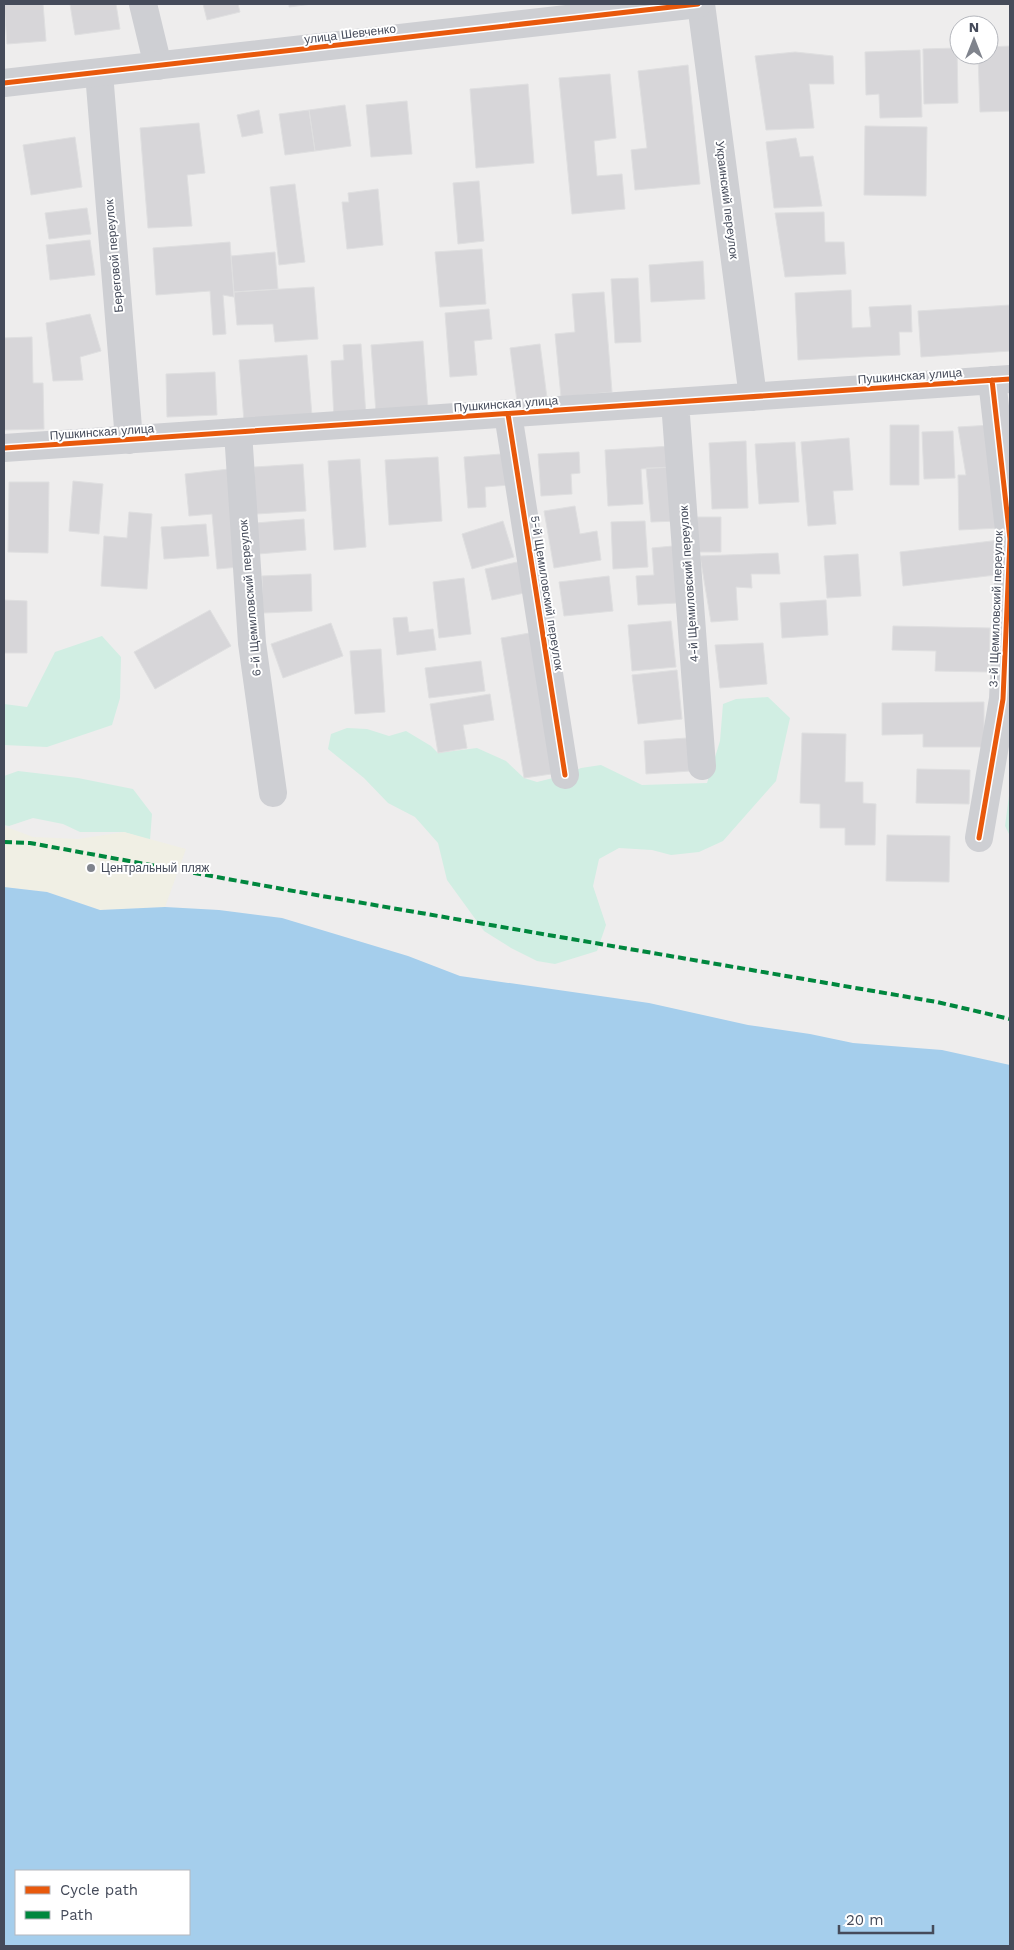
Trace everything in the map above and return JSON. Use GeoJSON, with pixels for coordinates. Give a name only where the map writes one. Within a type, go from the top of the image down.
{"type":"FeatureCollection","features":[{"type":"Feature","properties":{"kind":"street"},"geometry":{"type":"LineString","coordinates":[[143,4],[158,66]]}},
{"type":"Feature","properties":{"kind":"street","name":"улица Шевченко"},"geometry":{"type":"LineString","coordinates":[[4,83],[700,4]]}},
{"type":"Feature","properties":{"kind":"street","name":"Украинский переулок"},"geometry":{"type":"LineString","coordinates":[[700,4],[753,397]]}},
{"type":"Feature","properties":{"kind":"street","name":"Береговой переулок"},"geometry":{"type":"LineString","coordinates":[[100,72],[128,440]]}},
{"type":"Feature","properties":{"kind":"street","name":"Пушкинская улица"},"geometry":{"type":"LineString","coordinates":[[4,448],[1001,379]]}},
{"type":"Feature","properties":{"kind":"street","name":"3-й Щемиловский переулок"},"geometry":{"type":"LineString","coordinates":[[979,838],[1003,699],[1010,540],[1001,379]]}},
{"type":"Feature","properties":{"kind":"street","name":"4-й Щемиловский переулок"},"geometry":{"type":"LineString","coordinates":[[676,402],[702,766]]}},
{"type":"Feature","properties":{"kind":"street","name":"5-й Щемиловский переулок"},"geometry":{"type":"LineString","coordinates":[[508,414],[565,775]]}},
{"type":"Feature","properties":{"kind":"street","name":"6-й Щемиловский переулок"},"geometry":{"type":"LineString","coordinates":[[238,432],[252,643],[273,793]]}},
{"type":"Feature","properties":{"kind":"green space"},"geometry":{"type":"Polygon","coordinates":[[[102,636],[121,657],[120,698],[112,725],[47,747],[4,745],[4,704],[27,707],[55,652],[102,636]]]}},
{"type":"Feature","properties":{"kind":"green space"},"geometry":{"type":"Polygon","coordinates":[[[768,697],[790,718],[776,781],[723,841],[699,852],[671,855],[652,850],[619,848],[599,859],[593,886],[606,925],[597,951],[555,964],[537,961],[484,931],[447,880],[438,843],[415,817],[388,803],[364,778],[328,749],[331,734],[347,728],[367,729],[389,736],[406,731],[431,746],[438,753],[477,748],[506,761],[524,778],[537,782],[565,775],[581,768],[601,765],[642,785],[707,783],[720,741],[723,704],[736,699],[768,697]]]}},
{"type":"Feature","properties":{"kind":"green space"},"geometry":{"type":"Polygon","coordinates":[[[18,771],[78,778],[133,789],[152,814],[150,840],[124,832],[80,832],[63,824],[33,818],[9,826],[4,825],[4,776],[18,771]]]}},
{"type":"Feature","properties":{"kind":"green space"},"geometry":{"type":"Polygon","coordinates":[[[1010,788],[1010,836],[1005,826],[1010,788]]]}},
{"type":"Feature","properties":{"kind":"sand","name":"Центральный пляж"},"geometry":{"type":"Polygon","coordinates":[[[4,826],[33,837],[78,839],[124,832],[186,849],[165,907],[100,910],[47,892],[4,887],[4,826]]]}},
{"type":"Feature","properties":{"kind":"water"},"geometry":{"type":"Polygon","coordinates":[[[4,887],[47,892],[100,910],[165,907],[219,910],[282,918],[408,956],[460,976],[649,1003],[748,1025],[810,1034],[853,1043],[942,1050],[1010,1065],[1010,1946],[4,1946],[4,887]]]}},
{"type":"Feature","properties":{"kind":"building"},"geometry":{"type":"Polygon","coordinates":[[[4,4],[43,4],[46,41],[7,44],[4,4]]]}},
{"type":"Feature","properties":{"kind":"building"},"geometry":{"type":"Polygon","coordinates":[[[70,4],[116,4],[120,29],[75,35],[70,4]]]}},
{"type":"Feature","properties":{"kind":"building"},"geometry":{"type":"Polygon","coordinates":[[[203,4],[238,4],[240,12],[207,20],[203,4]]]}},
{"type":"Feature","properties":{"kind":"building"},"geometry":{"type":"Polygon","coordinates":[[[289,4],[312,4],[289,7],[289,4]]]}},
{"type":"Feature","properties":{"kind":"building"},"geometry":{"type":"Polygon","coordinates":[[[1010,46],[1010,111],[980,112],[978,65],[999,65],[999,47],[1010,46]]]}},
{"type":"Feature","properties":{"kind":"building"},"geometry":{"type":"Polygon","coordinates":[[[949,48],[949,65],[957,65],[958,103],[924,104],[923,49],[949,48]]]}},
{"type":"Feature","properties":{"kind":"building"},"geometry":{"type":"Polygon","coordinates":[[[920,50],[922,117],[880,118],[879,94],[866,95],[865,52],[920,50]]]}},
{"type":"Feature","properties":{"kind":"building"},"geometry":{"type":"Polygon","coordinates":[[[795,52],[833,56],[834,84],[809,84],[814,128],[766,130],[755,56],[795,52]]]}},
{"type":"Feature","properties":{"kind":"building"},"geometry":{"type":"Polygon","coordinates":[[[688,65],[700,184],[635,190],[631,150],[647,148],[638,71],[688,65]]]}},
{"type":"Feature","properties":{"kind":"building"},"geometry":{"type":"Polygon","coordinates":[[[610,74],[616,138],[594,141],[597,176],[622,174],[625,209],[572,214],[559,78],[610,74]]]}},
{"type":"Feature","properties":{"kind":"building"},"geometry":{"type":"Polygon","coordinates":[[[528,84],[534,163],[476,168],[470,89],[528,84]]]}},
{"type":"Feature","properties":{"kind":"building"},"geometry":{"type":"Polygon","coordinates":[[[407,101],[412,154],[371,157],[366,105],[407,101]]]}},
{"type":"Feature","properties":{"kind":"building"},"geometry":{"type":"Polygon","coordinates":[[[345,105],[351,146],[315,151],[309,110],[345,105]]]}},
{"type":"Feature","properties":{"kind":"building"},"geometry":{"type":"Polygon","coordinates":[[[259,110],[263,133],[242,137],[237,115],[259,110]]]}},
{"type":"Feature","properties":{"kind":"building"},"geometry":{"type":"Polygon","coordinates":[[[309,110],[315,151],[285,155],[279,114],[309,110]]]}},
{"type":"Feature","properties":{"kind":"building"},"geometry":{"type":"Polygon","coordinates":[[[199,123],[205,173],[187,175],[192,226],[148,228],[140,128],[199,123]]]}},
{"type":"Feature","properties":{"kind":"building"},"geometry":{"type":"Polygon","coordinates":[[[865,126],[927,127],[926,196],[864,195],[865,126]]]}},
{"type":"Feature","properties":{"kind":"building"},"geometry":{"type":"Polygon","coordinates":[[[75,137],[82,187],[31,195],[23,145],[75,137]]]}},
{"type":"Feature","properties":{"kind":"building"},"geometry":{"type":"Polygon","coordinates":[[[796,138],[800,157],[813,156],[822,206],[774,208],[766,142],[796,138]]]}},
{"type":"Feature","properties":{"kind":"building"},"geometry":{"type":"Polygon","coordinates":[[[479,181],[484,241],[458,244],[453,183],[479,181]]]}},
{"type":"Feature","properties":{"kind":"building"},"geometry":{"type":"Polygon","coordinates":[[[295,184],[305,262],[279,265],[270,187],[295,184]]]}},
{"type":"Feature","properties":{"kind":"building"},"geometry":{"type":"Polygon","coordinates":[[[378,189],[383,245],[347,249],[342,202],[349,202],[348,193],[378,189]]]}},
{"type":"Feature","properties":{"kind":"building"},"geometry":{"type":"Polygon","coordinates":[[[87,208],[91,234],[49,239],[45,213],[87,208]]]}},
{"type":"Feature","properties":{"kind":"building"},"geometry":{"type":"Polygon","coordinates":[[[824,212],[825,242],[844,242],[846,274],[785,277],[775,213],[824,212]]]}},
{"type":"Feature","properties":{"kind":"building"},"geometry":{"type":"Polygon","coordinates":[[[90,240],[95,275],[50,280],[46,245],[90,240]]]}},
{"type":"Feature","properties":{"kind":"building"},"geometry":{"type":"Polygon","coordinates":[[[230,242],[234,297],[223,295],[226,334],[213,335],[210,291],[156,295],[153,248],[230,242]]]}},
{"type":"Feature","properties":{"kind":"building"},"geometry":{"type":"Polygon","coordinates":[[[482,249],[486,304],[440,307],[435,252],[482,249]]]}},
{"type":"Feature","properties":{"kind":"building"},"geometry":{"type":"Polygon","coordinates":[[[275,252],[278,289],[234,292],[231,256],[275,252]]]}},
{"type":"Feature","properties":{"kind":"building"},"geometry":{"type":"Polygon","coordinates":[[[703,261],[705,299],[651,302],[649,265],[703,261]]]}},
{"type":"Feature","properties":{"kind":"building"},"geometry":{"type":"Polygon","coordinates":[[[638,278],[641,342],[615,343],[611,279],[638,278]]]}},
{"type":"Feature","properties":{"kind":"building"},"geometry":{"type":"Polygon","coordinates":[[[314,287],[318,339],[275,342],[273,324],[237,325],[234,292],[314,287]]]}},
{"type":"Feature","properties":{"kind":"building"},"geometry":{"type":"Polygon","coordinates":[[[851,290],[852,328],[871,327],[869,307],[911,305],[912,332],[899,332],[900,355],[798,360],[795,293],[851,290]]]}},
{"type":"Feature","properties":{"kind":"building"},"geometry":{"type":"Polygon","coordinates":[[[604,292],[612,392],[561,397],[555,334],[575,332],[572,294],[604,292]]]}},
{"type":"Feature","properties":{"kind":"building"},"geometry":{"type":"Polygon","coordinates":[[[1010,305],[1010,351],[921,357],[918,311],[1010,305]]]}},
{"type":"Feature","properties":{"kind":"building"},"geometry":{"type":"Polygon","coordinates":[[[489,309],[492,339],[474,341],[477,375],[450,377],[445,313],[489,309]]]}},
{"type":"Feature","properties":{"kind":"building"},"geometry":{"type":"Polygon","coordinates":[[[90,314],[101,351],[80,357],[83,380],[53,381],[46,323],[90,314]]]}},
{"type":"Feature","properties":{"kind":"building"},"geometry":{"type":"Polygon","coordinates":[[[32,337],[33,383],[43,383],[44,429],[4,430],[4,338],[32,337]]]}},
{"type":"Feature","properties":{"kind":"building"},"geometry":{"type":"Polygon","coordinates":[[[423,341],[428,409],[376,413],[371,345],[423,341]]]}},
{"type":"Feature","properties":{"kind":"building"},"geometry":{"type":"Polygon","coordinates":[[[361,344],[366,416],[334,418],[331,361],[344,360],[343,345],[361,344]]]}},
{"type":"Feature","properties":{"kind":"building"},"geometry":{"type":"Polygon","coordinates":[[[540,344],[547,398],[517,401],[510,348],[540,344]]]}},
{"type":"Feature","properties":{"kind":"building"},"geometry":{"type":"Polygon","coordinates":[[[307,355],[312,416],[244,421],[239,360],[307,355]]]}},
{"type":"Feature","properties":{"kind":"building"},"geometry":{"type":"Polygon","coordinates":[[[215,372],[217,415],[167,417],[166,374],[215,372]]]}},
{"type":"Feature","properties":{"kind":"building"},"geometry":{"type":"Polygon","coordinates":[[[890,425],[919,425],[919,485],[890,485],[890,425]]]}},
{"type":"Feature","properties":{"kind":"building"},"geometry":{"type":"Polygon","coordinates":[[[992,425],[999,528],[959,530],[958,475],[966,475],[958,427],[992,425]]]}},
{"type":"Feature","properties":{"kind":"building"},"geometry":{"type":"Polygon","coordinates":[[[953,431],[955,478],[924,479],[922,432],[953,431]]]}},
{"type":"Feature","properties":{"kind":"building"},"geometry":{"type":"Polygon","coordinates":[[[849,438],[853,490],[833,491],[836,524],[808,526],[801,442],[849,438]]]}},
{"type":"Feature","properties":{"kind":"building"},"geometry":{"type":"Polygon","coordinates":[[[746,441],[748,508],[712,509],[709,443],[746,441]]]}},
{"type":"Feature","properties":{"kind":"building"},"geometry":{"type":"Polygon","coordinates":[[[795,442],[799,502],[759,504],[755,444],[795,442]]]}},
{"type":"Feature","properties":{"kind":"building"},"geometry":{"type":"Polygon","coordinates":[[[672,446],[673,467],[641,469],[643,504],[608,506],[605,450],[672,446]]]}},
{"type":"Feature","properties":{"kind":"building"},"geometry":{"type":"Polygon","coordinates":[[[579,452],[580,473],[571,474],[572,494],[541,496],[538,454],[579,452]]]}},
{"type":"Feature","properties":{"kind":"building"},"geometry":{"type":"Polygon","coordinates":[[[501,454],[509,485],[485,487],[486,507],[468,508],[464,457],[501,454]]]}},
{"type":"Feature","properties":{"kind":"building"},"geometry":{"type":"Polygon","coordinates":[[[438,457],[442,521],[389,525],[385,460],[438,457]]]}},
{"type":"Feature","properties":{"kind":"building"},"geometry":{"type":"Polygon","coordinates":[[[360,459],[366,547],[334,550],[328,461],[360,459]]]}},
{"type":"Feature","properties":{"kind":"building"},"geometry":{"type":"Polygon","coordinates":[[[303,464],[306,511],[256,514],[254,467],[303,464]]]}},
{"type":"Feature","properties":{"kind":"building"},"geometry":{"type":"Polygon","coordinates":[[[673,467],[677,521],[651,522],[646,468],[673,467]]]}},
{"type":"Feature","properties":{"kind":"building"},"geometry":{"type":"Polygon","coordinates":[[[229,469],[239,567],[217,569],[212,514],[189,516],[185,474],[229,469]]]}},
{"type":"Feature","properties":{"kind":"building"},"geometry":{"type":"Polygon","coordinates":[[[73,481],[103,484],[99,534],[69,531],[73,481]]]}},
{"type":"Feature","properties":{"kind":"building"},"geometry":{"type":"Polygon","coordinates":[[[9,482],[49,482],[48,553],[8,552],[9,482]]]}},
{"type":"Feature","properties":{"kind":"building"},"geometry":{"type":"Polygon","coordinates":[[[575,506],[580,534],[597,531],[601,560],[554,568],[544,511],[575,506]]]}},
{"type":"Feature","properties":{"kind":"building"},"geometry":{"type":"Polygon","coordinates":[[[129,512],[152,514],[147,589],[101,586],[104,536],[127,538],[129,512]]]}},
{"type":"Feature","properties":{"kind":"building"},"geometry":{"type":"Polygon","coordinates":[[[697,517],[721,517],[721,552],[697,552],[697,517]]]}},
{"type":"Feature","properties":{"kind":"building"},"geometry":{"type":"Polygon","coordinates":[[[304,519],[306,550],[258,554],[256,523],[304,519]]]}},
{"type":"Feature","properties":{"kind":"building"},"geometry":{"type":"Polygon","coordinates":[[[503,521],[514,557],[472,569],[462,534],[503,521]]]}},
{"type":"Feature","properties":{"kind":"building"},"geometry":{"type":"Polygon","coordinates":[[[645,521],[648,567],[613,569],[611,522],[645,521]]]}},
{"type":"Feature","properties":{"kind":"building"},"geometry":{"type":"Polygon","coordinates":[[[206,524],[209,556],[164,559],[161,527],[206,524]]]}},
{"type":"Feature","properties":{"kind":"building"},"geometry":{"type":"Polygon","coordinates":[[[1000,540],[1004,574],[903,586],[900,552],[1000,540]]]}},
{"type":"Feature","properties":{"kind":"building"},"geometry":{"type":"Polygon","coordinates":[[[673,546],[677,603],[638,605],[636,576],[654,575],[652,548],[673,546]]]}},
{"type":"Feature","properties":{"kind":"building"},"geometry":{"type":"Polygon","coordinates":[[[778,553],[780,574],[751,574],[752,588],[736,587],[738,620],[711,622],[700,556],[778,553]]]}},
{"type":"Feature","properties":{"kind":"building"},"geometry":{"type":"Polygon","coordinates":[[[858,554],[861,596],[827,598],[824,556],[858,554]]]}},
{"type":"Feature","properties":{"kind":"building"},"geometry":{"type":"Polygon","coordinates":[[[522,561],[529,592],[492,600],[485,569],[522,561]]]}},
{"type":"Feature","properties":{"kind":"building"},"geometry":{"type":"Polygon","coordinates":[[[311,574],[312,611],[263,613],[262,576],[311,574]]]}},
{"type":"Feature","properties":{"kind":"building"},"geometry":{"type":"Polygon","coordinates":[[[609,576],[613,611],[564,616],[559,582],[609,576]]]}},
{"type":"Feature","properties":{"kind":"building"},"geometry":{"type":"Polygon","coordinates":[[[464,578],[471,634],[439,638],[433,582],[464,578]]]}},
{"type":"Feature","properties":{"kind":"building"},"geometry":{"type":"Polygon","coordinates":[[[4,600],[27,601],[27,653],[4,653],[4,600]]]}},
{"type":"Feature","properties":{"kind":"building"},"geometry":{"type":"Polygon","coordinates":[[[826,600],[828,635],[782,638],[780,603],[826,600]]]}},
{"type":"Feature","properties":{"kind":"building"},"geometry":{"type":"Polygon","coordinates":[[[210,610],[231,646],[155,689],[134,652],[210,610]]]}},
{"type":"Feature","properties":{"kind":"building"},"geometry":{"type":"Polygon","coordinates":[[[407,617],[409,632],[433,629],[436,650],[397,655],[393,618],[407,617]]]}},
{"type":"Feature","properties":{"kind":"building"},"geometry":{"type":"Polygon","coordinates":[[[671,621],[676,667],[632,671],[628,625],[671,621]]]}},
{"type":"Feature","properties":{"kind":"building"},"geometry":{"type":"Polygon","coordinates":[[[331,623],[343,656],[283,678],[271,644],[331,623]]]}},
{"type":"Feature","properties":{"kind":"building"},"geometry":{"type":"Polygon","coordinates":[[[893,626],[990,628],[989,672],[935,671],[936,651],[892,650],[893,626]]]}},
{"type":"Feature","properties":{"kind":"building"},"geometry":{"type":"Polygon","coordinates":[[[535,632],[558,773],[524,778],[501,638],[535,632]]]}},
{"type":"Feature","properties":{"kind":"building"},"geometry":{"type":"Polygon","coordinates":[[[763,643],[767,684],[720,688],[715,645],[763,643]]]}},
{"type":"Feature","properties":{"kind":"building"},"geometry":{"type":"Polygon","coordinates":[[[381,649],[385,712],[355,714],[350,651],[381,649]]]}},
{"type":"Feature","properties":{"kind":"building"},"geometry":{"type":"Polygon","coordinates":[[[481,661],[485,691],[429,698],[425,668],[481,661]]]}},
{"type":"Feature","properties":{"kind":"building"},"geometry":{"type":"Polygon","coordinates":[[[677,670],[682,719],[638,724],[632,675],[677,670]]]}},
{"type":"Feature","properties":{"kind":"building"},"geometry":{"type":"Polygon","coordinates":[[[490,694],[494,720],[463,725],[467,748],[438,753],[430,704],[490,694]]]}},
{"type":"Feature","properties":{"kind":"building"},"geometry":{"type":"Polygon","coordinates":[[[984,702],[984,747],[923,747],[923,734],[882,735],[882,703],[984,702]]]}},
{"type":"Feature","properties":{"kind":"building"},"geometry":{"type":"Polygon","coordinates":[[[802,733],[846,734],[845,782],[863,782],[863,803],[876,804],[875,845],[845,845],[845,828],[820,828],[820,804],[800,803],[802,733]]]}},
{"type":"Feature","properties":{"kind":"building"},"geometry":{"type":"Polygon","coordinates":[[[687,738],[690,771],[646,774],[644,741],[687,738]]]}},
{"type":"Feature","properties":{"kind":"building"},"geometry":{"type":"Polygon","coordinates":[[[917,769],[970,770],[969,804],[916,803],[917,769]]]}},
{"type":"Feature","properties":{"kind":"building"},"geometry":{"type":"Polygon","coordinates":[[[887,835],[950,836],[949,882],[886,881],[887,835]]]}},
{"type":"Feature","properties":{"kind":"marked path"},"geometry":{"type":"LineString","coordinates":[[4,842],[30,843],[299,892],[937,1002],[1010,1019]]}},
{"type":"Feature","properties":{"kind":"cycle path"},"geometry":{"type":"LineString","coordinates":[[4,83],[698,4]]}},
{"type":"Feature","properties":{"kind":"cycle path"},"geometry":{"type":"LineString","coordinates":[[4,448],[1010,379]]}},
{"type":"Feature","properties":{"kind":"cycle path"},"geometry":{"type":"LineString","coordinates":[[979,838],[1003,699],[1010,539],[992,380]]}},
{"type":"Feature","properties":{"kind":"cycle path"},"geometry":{"type":"LineString","coordinates":[[508,414],[565,775]]}},
{"type":"Feature","properties":{"kind":"place","name":"Центральный пляж"},"geometry":{"type":"Point","coordinates":[91,868]}}]}
